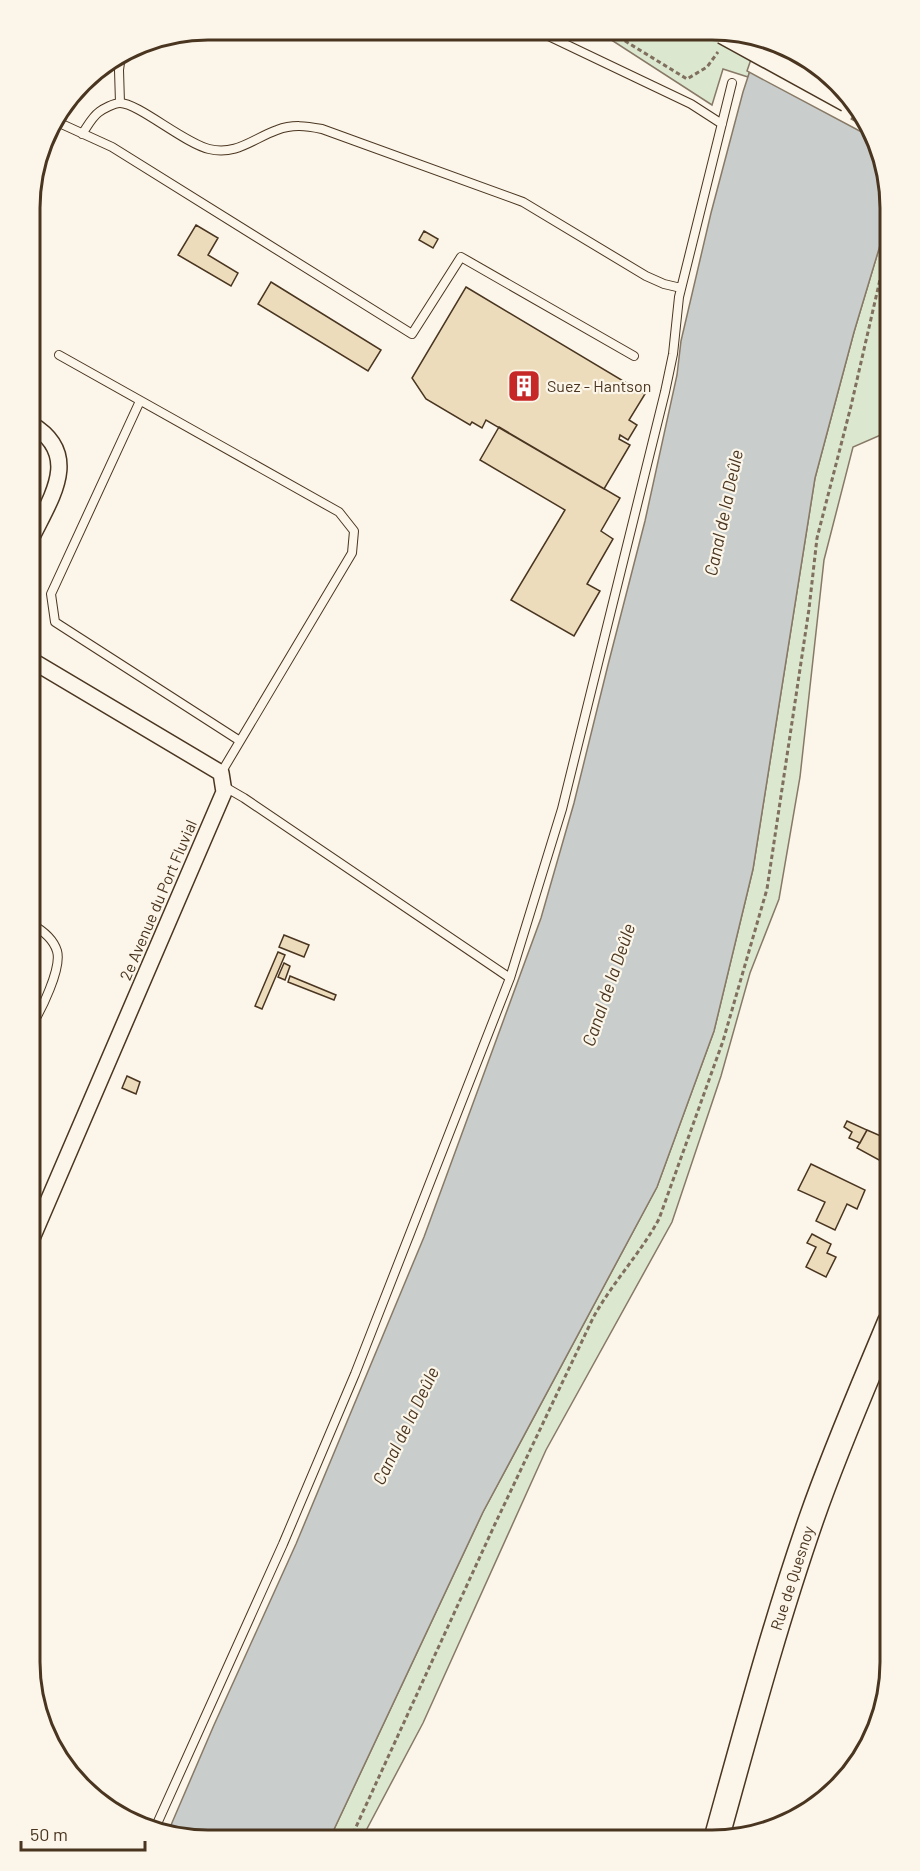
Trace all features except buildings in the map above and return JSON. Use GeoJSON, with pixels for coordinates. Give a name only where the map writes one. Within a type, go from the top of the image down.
{"type":"FeatureCollection","features":[{"type":"Feature","properties":{"kind":"main road"},"geometry":{"type":"LineString","coordinates":[[721,42],[836,96]]}},
{"type":"Feature","properties":{"kind":"main road","name":"Rue de Quesnoy"},"geometry":{"type":"LineString","coordinates":[[719,1830],[776,1628],[802,1546],[841,1438],[879,1348]]}},
{"type":"Feature","properties":{"kind":"street"},"geometry":{"type":"LineString","coordinates":[[41,429],[49,438],[60,461],[59,480],[41,518]]}},
{"type":"Feature","properties":{"kind":"street"},"geometry":{"type":"LineString","coordinates":[[41,666],[222,780]]}},
{"type":"Feature","properties":{"kind":"street","name":"2e Avenue du Port Fluvial"},"geometry":{"type":"LineString","coordinates":[[40,1219],[220,803],[224,792],[222,780]]}},
{"type":"Feature","properties":{"kind":"lane"},"geometry":{"type":"LineString","coordinates":[[557,40],[691,104],[722,124]]}},
{"type":"Feature","properties":{"kind":"lane"},"geometry":{"type":"LineString","coordinates":[[120,66],[120,103]]}},
{"type":"Feature","properties":{"kind":"lane"},"geometry":{"type":"LineString","coordinates":[[157,1823],[283,1544],[355,1374],[510,978],[562,809],[602,648],[665,392],[673,354],[679,297],[732,83]]}},
{"type":"Feature","properties":{"kind":"lane"},"geometry":{"type":"LineString","coordinates":[[82,134],[98,112],[120,103],[132,107],[187,140],[209,149],[226,151],[246,146],[277,130],[297,125],[322,129],[523,202],[646,276],[681,288]]}},
{"type":"Feature","properties":{"kind":"lane"},"geometry":{"type":"LineString","coordinates":[[63,125],[112,147],[412,334],[461,258],[634,356]]}},
{"type":"Feature","properties":{"kind":"lane"},"geometry":{"type":"LineString","coordinates":[[59,355],[339,512],[354,531],[352,553],[240,741],[222,780],[244,798],[510,978]]}},
{"type":"Feature","properties":{"kind":"lane"},"geometry":{"type":"LineString","coordinates":[[140,401],[51,594],[55,622],[240,741]]}},
{"type":"Feature","properties":{"kind":"lane"},"geometry":{"type":"LineString","coordinates":[[40,1008],[56,971],[57,951],[46,933],[41,930]]}},
{"type":"Feature","properties":{"kind":"path"},"geometry":{"type":"LineString","coordinates":[[624,40],[687,79],[707,67],[721,42]]}},
{"type":"Feature","properties":{"kind":"path"},"geometry":{"type":"LineString","coordinates":[[354,1831],[592,1318],[659,1220],[723,1041],[771,867],[817,538],[880,280]]}},
{"type":"Feature","properties":{"kind":"green space"},"geometry":{"type":"Polygon","coordinates":[[[612,40],[712,40],[758,47],[748,77],[723,69],[712,105],[612,40]]]}},
{"type":"Feature","properties":{"kind":"green space"},"geometry":{"type":"Polygon","coordinates":[[[880,245],[880,435],[853,447],[824,560],[800,777],[779,899],[750,973],[721,1076],[672,1222],[546,1450],[423,1723],[366,1831],[333,1831],[483,1512],[657,1187],[714,1031],[753,869],[815,478],[880,245]]]}},
{"type":"Feature","properties":{"kind":"water","name":"Canal de la Deûle"},"geometry":{"type":"Polygon","coordinates":[[[758,47],[786,58],[805,69],[838,98],[851,115],[871,154],[878,186],[880,245],[815,478],[753,869],[714,1031],[657,1187],[483,1512],[333,1831],[208,1831],[171,1826],[296,1544],[424,1237],[541,918],[574,803],[645,521],[677,375],[681,341],[711,213],[743,92],[758,47]]]}},
{"type":"Feature","properties":{"kind":"pier"},"geometry":{"type":"Polygon","coordinates":[[[755,47],[786,58],[822,82],[838,98],[861,131],[747,71],[755,47]]]}},
{"type":"Feature","properties":{"kind":"place","name":"Suez - Hantson"},"geometry":{"type":"Point","coordinates":[524,386]}}]}
